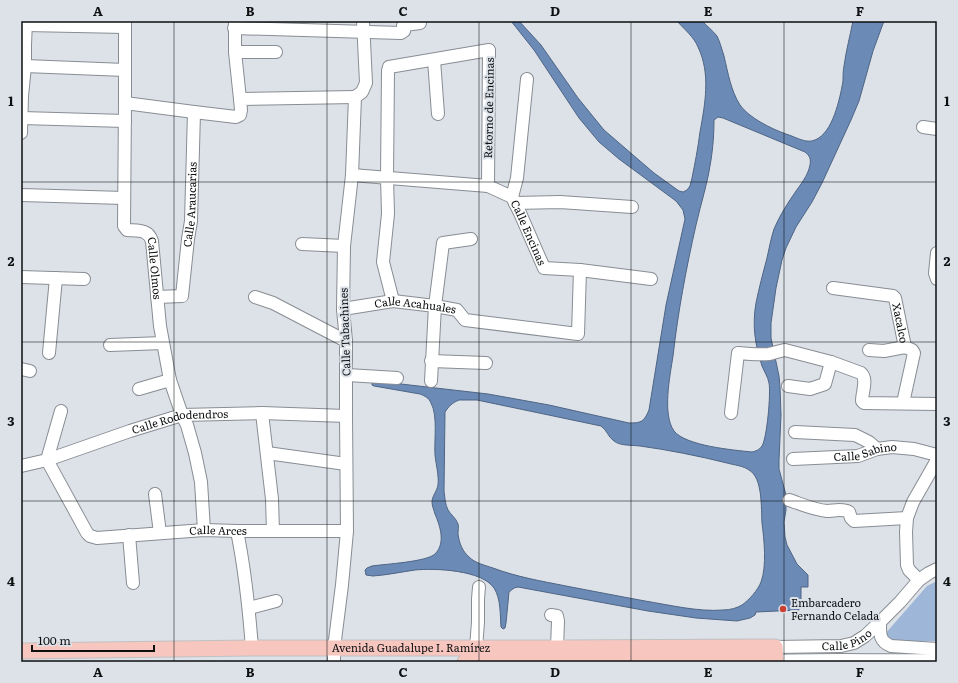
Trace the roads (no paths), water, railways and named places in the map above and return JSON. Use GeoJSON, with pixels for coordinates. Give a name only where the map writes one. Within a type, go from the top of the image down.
{"type":"FeatureCollection","features":[{"type":"Feature","properties":{"kind":"main road","name":"Avenida Guadalupe I. Ramírez"},"geometry":{"type":"LineString","coordinates":[[21,651],[252,648],[334,655],[476,648],[557,648],[776,657]]}},
{"type":"Feature","properties":{"kind":"main road","name":"Avenida Guadalupe I. Ramírez"},"geometry":{"type":"LineString","coordinates":[[465,662],[776,657]]}},
{"type":"Feature","properties":{"kind":"street"},"geometry":{"type":"LineString","coordinates":[[21,133],[22,96],[25,66],[23,45],[26,23],[125,24]]}},
{"type":"Feature","properties":{"kind":"street"},"geometry":{"type":"LineString","coordinates":[[125,103],[236,117],[240,115],[241,110],[235,52],[234,24],[363,26],[401,33],[404,31],[403,26],[420,23]]}},
{"type":"Feature","properties":{"kind":"street","name":"Calle Olmos"},"geometry":{"type":"LineString","coordinates":[[125,24],[124,226],[128,230],[147,232],[151,236],[163,343],[170,380],[187,425],[197,460],[201,482],[204,530]]}},
{"type":"Feature","properties":{"kind":"street"},"geometry":{"type":"LineString","coordinates":[[240,99],[355,97],[362,92],[366,83],[363,26]]}},
{"type":"Feature","properties":{"kind":"street","name":"Retorno de Encinas"},"geometry":{"type":"LineString","coordinates":[[387,177],[389,67],[489,50],[488,186]]}},
{"type":"Feature","properties":{"kind":"street"},"geometry":{"type":"LineString","coordinates":[[235,52],[276,52]]}},
{"type":"Feature","properties":{"kind":"street"},"geometry":{"type":"LineString","coordinates":[[434,60],[438,114]]}},
{"type":"Feature","properties":{"kind":"street"},"geometry":{"type":"LineString","coordinates":[[25,66],[125,70]]}},
{"type":"Feature","properties":{"kind":"street"},"geometry":{"type":"LineString","coordinates":[[527,79],[517,178],[513,200],[632,207]]}},
{"type":"Feature","properties":{"kind":"street","name":"Calle Tabachines"},"geometry":{"type":"LineString","coordinates":[[334,655],[347,531],[347,375],[343,309],[344,246],[352,175],[355,97]]}},
{"type":"Feature","properties":{"kind":"street","name":"Calle Araucarias"},"geometry":{"type":"LineString","coordinates":[[157,297],[182,296],[191,221],[194,112]]}},
{"type":"Feature","properties":{"kind":"street"},"geometry":{"type":"LineString","coordinates":[[22,118],[125,121]]}},
{"type":"Feature","properties":{"kind":"street"},"geometry":{"type":"LineString","coordinates":[[923,127],[937,129]]}},
{"type":"Feature","properties":{"kind":"street","name":"Calle Encinas"},"geometry":{"type":"LineString","coordinates":[[352,175],[488,186],[513,200],[544,268],[580,270]]}},
{"type":"Feature","properties":{"kind":"street"},"geometry":{"type":"LineString","coordinates":[[387,177],[388,214],[383,262],[393,301]]}},
{"type":"Feature","properties":{"kind":"street"},"geometry":{"type":"LineString","coordinates":[[21,195],[124,198]]}},
{"type":"Feature","properties":{"kind":"street"},"geometry":{"type":"LineString","coordinates":[[431,381],[435,306],[443,243],[470,239]]}},
{"type":"Feature","properties":{"kind":"street"},"geometry":{"type":"LineString","coordinates":[[302,244],[344,246]]}},
{"type":"Feature","properties":{"kind":"street"},"geometry":{"type":"LineString","coordinates":[[937,253],[935,273],[937,279]]}},
{"type":"Feature","properties":{"kind":"street"},"geometry":{"type":"LineString","coordinates":[[580,270],[651,279]]}},
{"type":"Feature","properties":{"kind":"street","name":"Calle Acahuales"},"geometry":{"type":"LineString","coordinates":[[343,309],[393,301],[457,310],[465,320],[578,334],[580,270]]}},
{"type":"Feature","properties":{"kind":"street"},"geometry":{"type":"LineString","coordinates":[[21,277],[84,279]]}},
{"type":"Feature","properties":{"kind":"street"},"geometry":{"type":"LineString","coordinates":[[49,353],[56,278]]}},
{"type":"Feature","properties":{"kind":"street","name":"Xacalco"},"geometry":{"type":"LineString","coordinates":[[833,288],[893,296],[895,298],[905,347],[912,350],[914,353],[903,403]]}},
{"type":"Feature","properties":{"kind":"street"},"geometry":{"type":"LineString","coordinates":[[255,297],[274,303],[346,341]]}},
{"type":"Feature","properties":{"kind":"street"},"geometry":{"type":"LineString","coordinates":[[110,346],[163,343]]}},
{"type":"Feature","properties":{"kind":"street"},"geometry":{"type":"LineString","coordinates":[[869,350],[884,352],[905,347]]}},
{"type":"Feature","properties":{"kind":"street"},"geometry":{"type":"LineString","coordinates":[[730,413],[738,353],[770,354],[785,350],[831,362],[861,372],[865,378],[862,401],[864,403],[937,404]]}},
{"type":"Feature","properties":{"kind":"street"},"geometry":{"type":"LineString","coordinates":[[431,361],[486,363]]}},
{"type":"Feature","properties":{"kind":"street"},"geometry":{"type":"LineString","coordinates":[[788,386],[810,389],[825,384],[831,362]]}},
{"type":"Feature","properties":{"kind":"street"},"geometry":{"type":"LineString","coordinates":[[347,375],[397,378]]}},
{"type":"Feature","properties":{"kind":"street"},"geometry":{"type":"LineString","coordinates":[[139,389],[170,380]]}},
{"type":"Feature","properties":{"kind":"street"},"geometry":{"type":"LineString","coordinates":[[47,460],[61,411]]}},
{"type":"Feature","properties":{"kind":"street"},"geometry":{"type":"LineString","coordinates":[[262,413],[272,499],[273,531]]}},
{"type":"Feature","properties":{"kind":"street","name":"Calle Rododendros"},"geometry":{"type":"LineString","coordinates":[[21,466],[47,460],[130,431],[182,415],[262,413],[346,416]]}},
{"type":"Feature","properties":{"kind":"street"},"geometry":{"type":"LineString","coordinates":[[795,432],[855,435],[869,442],[877,449]]}},
{"type":"Feature","properties":{"kind":"street","name":"Calle Sabino"},"geometry":{"type":"LineString","coordinates":[[793,459],[858,456],[877,449],[892,447],[914,449],[937,455]]}},
{"type":"Feature","properties":{"kind":"street"},"geometry":{"type":"LineString","coordinates":[[267,453],[346,464]]}},
{"type":"Feature","properties":{"kind":"street","name":"Calle Arces"},"geometry":{"type":"LineString","coordinates":[[47,460],[87,533],[90,536],[97,538],[204,530],[347,531]]}},
{"type":"Feature","properties":{"kind":"street"},"geometry":{"type":"LineString","coordinates":[[919,580],[909,570],[908,565],[906,532],[907,518],[913,502],[937,460]]}},
{"type":"Feature","properties":{"kind":"street"},"geometry":{"type":"LineString","coordinates":[[155,494],[160,533]]}},
{"type":"Feature","properties":{"kind":"street"},"geometry":{"type":"LineString","coordinates":[[789,500],[826,511],[846,510],[849,512],[854,521],[907,518]]}},
{"type":"Feature","properties":{"kind":"street"},"geometry":{"type":"LineString","coordinates":[[237,531],[249,608],[252,648]]}},
{"type":"Feature","properties":{"kind":"street"},"geometry":{"type":"LineString","coordinates":[[129,535],[133,583]]}},
{"type":"Feature","properties":{"kind":"street","name":"Calle Pino"},"geometry":{"type":"LineString","coordinates":[[801,647],[841,646],[854,643],[865,636],[880,622],[919,580],[937,569]]}},
{"type":"Feature","properties":{"kind":"street"},"geometry":{"type":"LineString","coordinates":[[476,648],[479,587]]}},
{"type":"Feature","properties":{"kind":"street"},"geometry":{"type":"LineString","coordinates":[[249,608],[276,601]]}},
{"type":"Feature","properties":{"kind":"street"},"geometry":{"type":"LineString","coordinates":[[551,615],[557,616],[558,621],[557,648]]}},
{"type":"Feature","properties":{"kind":"street"},"geometry":{"type":"LineString","coordinates":[[880,622],[880,634],[885,644],[891,646],[937,649]]}},
{"type":"Feature","properties":{"kind":"street"},"geometry":{"type":"LineString","coordinates":[[801,647],[804,661]]}},
{"type":"Feature","properties":{"kind":"street","name":"Avenida Guadalupe I. Ramírez"},"geometry":{"type":"LineString","coordinates":[[776,657],[801,647]]}},
{"type":"Feature","properties":{"kind":"street","name":"Avenida Guadalupe I. Ramírez"},"geometry":{"type":"LineString","coordinates":[[776,657],[804,661],[937,660]]}},
{"type":"Feature","properties":{"kind":"place","name":"Embarcadero Fernando Celada"},"geometry":{"type":"Point","coordinates":[783,609]}}]}
